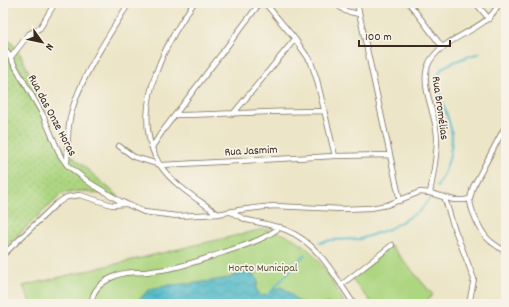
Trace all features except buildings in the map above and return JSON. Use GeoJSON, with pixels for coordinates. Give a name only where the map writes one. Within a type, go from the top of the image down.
{"type":"FeatureCollection","features":[{"type":"Feature","properties":{"kind":"street"},"geometry":{"type":"LineString","coordinates":[[11,57],[29,34],[40,28],[55,3]]}},
{"type":"Feature","properties":{"kind":"street"},"geometry":{"type":"LineString","coordinates":[[67,165],[70,120],[73,106],[94,61],[130,3]]}},
{"type":"Feature","properties":{"kind":"street"},"geometry":{"type":"LineString","coordinates":[[194,3],[179,25],[156,72],[149,103],[148,116],[150,139],[152,147],[161,165],[174,181],[184,190],[218,214]]}},
{"type":"Feature","properties":{"kind":"street"},"geometry":{"type":"LineString","coordinates":[[152,147],[260,3]]}},
{"type":"Feature","properties":{"kind":"street"},"geometry":{"type":"LineString","coordinates":[[265,3],[295,39],[311,62],[335,156]]}},
{"type":"Feature","properties":{"kind":"street"},"geometry":{"type":"LineString","coordinates":[[335,3],[345,11],[359,14]]}},
{"type":"Feature","properties":{"kind":"street"},"geometry":{"type":"LineString","coordinates":[[357,3],[400,201],[420,192],[430,193],[445,199],[461,201],[470,199]]}},
{"type":"Feature","properties":{"kind":"street"},"geometry":{"type":"LineString","coordinates":[[409,3],[443,48]]}},
{"type":"Feature","properties":{"kind":"street"},"geometry":{"type":"LineString","coordinates":[[476,3],[489,19]]}},
{"type":"Feature","properties":{"kind":"street","name":"Rua Bromélias"},"geometry":{"type":"LineString","coordinates":[[430,193],[437,139],[426,86],[426,72],[430,60],[443,48],[489,19],[495,12],[499,3]]}},
{"type":"Feature","properties":{"kind":"street"},"geometry":{"type":"LineString","coordinates":[[233,114],[295,39]]}},
{"type":"Feature","properties":{"kind":"street","name":"Rua das Onze Horas"},"geometry":{"type":"LineString","coordinates":[[3,45],[43,115],[60,155],[67,165],[90,183],[125,204],[144,212],[157,215],[177,216],[218,214],[273,206],[342,209],[371,208],[400,201]]}},
{"type":"Feature","properties":{"kind":"street"},"geometry":{"type":"LineString","coordinates":[[175,115],[324,111]]}},
{"type":"Feature","properties":{"kind":"street"},"geometry":{"type":"LineString","coordinates":[[506,124],[474,187],[470,199],[470,203],[480,228],[488,239],[506,252]]}},
{"type":"Feature","properties":{"kind":"street","name":"Rua Jasmim"},"geometry":{"type":"LineString","coordinates":[[119,146],[134,157],[161,165],[335,156],[390,155]]}},
{"type":"Feature","properties":{"kind":"street"},"geometry":{"type":"LineString","coordinates":[[3,256],[56,204],[67,197],[80,195],[112,204],[125,204]]}},
{"type":"Feature","properties":{"kind":"street"},"geometry":{"type":"LineString","coordinates":[[445,199],[453,225],[474,279],[468,304]]}},
{"type":"Feature","properties":{"kind":"street"},"geometry":{"type":"LineString","coordinates":[[230,212],[247,219],[280,227],[309,243],[324,260],[354,304]]}},
{"type":"Feature","properties":{"kind":"street"},"geometry":{"type":"LineString","coordinates":[[92,304],[94,294],[98,287],[114,276],[126,272],[146,272],[174,268],[199,262],[265,238],[280,227]]}},
{"type":"Feature","properties":{"kind":"street"},"geometry":{"type":"LineString","coordinates":[[341,285],[392,244]]}},
{"type":"Feature","properties":{"kind":"green space"},"geometry":{"type":"Polygon","coordinates":[[[3,32],[20,54],[56,137],[65,150],[119,197],[80,191],[62,194],[3,249],[3,32]]]}},
{"type":"Feature","properties":{"kind":"green space","name":"Horto Municipal"},"geometry":{"type":"Polygon","coordinates":[[[263,229],[293,238],[304,246],[322,265],[345,304],[31,304],[23,286],[263,229]]]}},
{"type":"Feature","properties":{"kind":"green space"},"geometry":{"type":"Polygon","coordinates":[[[391,246],[433,295],[423,304],[373,304],[352,280],[391,246]]]}},
{"type":"Feature","properties":{"kind":"water"},"geometry":{"type":"Polygon","coordinates":[[[248,271],[257,278],[258,283],[256,289],[261,296],[281,287],[288,291],[296,300],[306,304],[137,304],[136,302],[150,289],[170,285],[229,278],[239,273],[248,271]]]}},
{"type":"Feature","properties":{"kind":"waterway"},"geometry":{"type":"LineString","coordinates":[[437,187],[448,163],[452,135],[438,83],[439,76],[441,70],[448,64],[480,53]]}},
{"type":"Feature","properties":{"kind":"waterway"},"geometry":{"type":"LineString","coordinates":[[319,243],[330,240],[360,239],[389,229],[420,211],[430,198]]}},
{"type":"Feature","properties":{"kind":"waterway"},"geometry":{"type":"LineString","coordinates":[[267,296],[305,254]]}}]}
